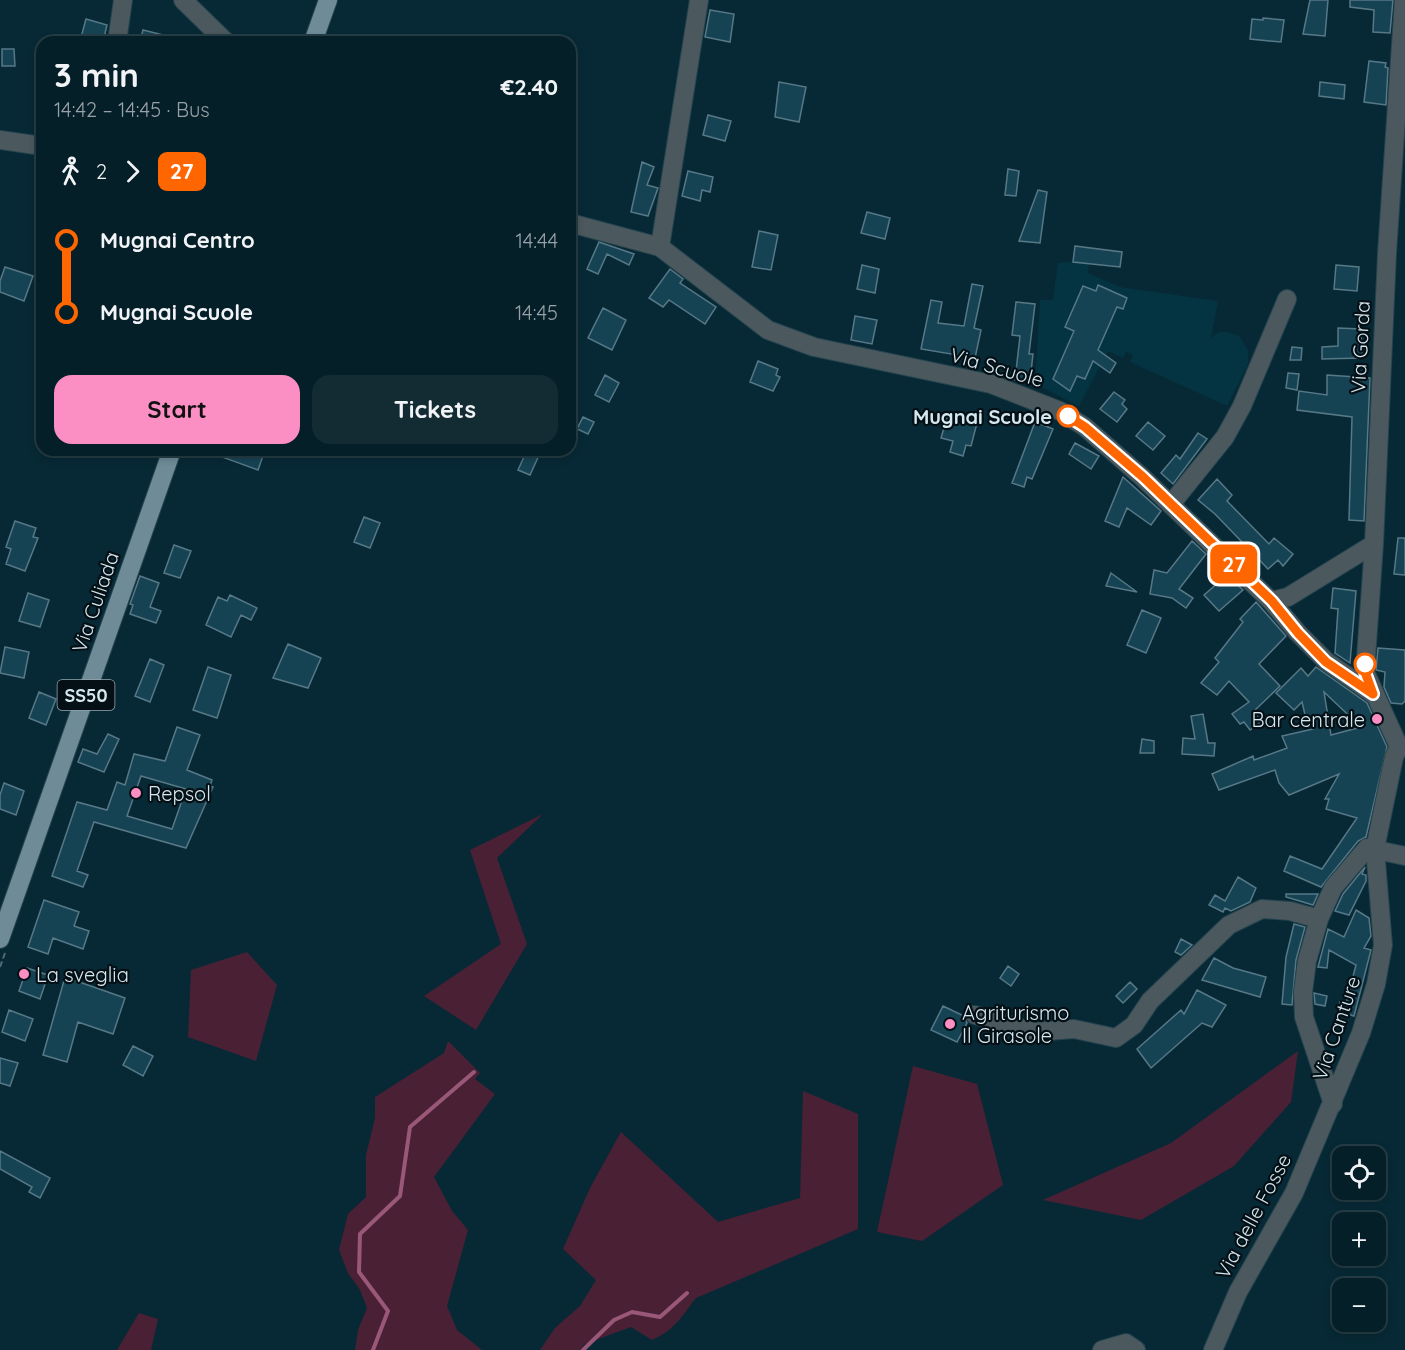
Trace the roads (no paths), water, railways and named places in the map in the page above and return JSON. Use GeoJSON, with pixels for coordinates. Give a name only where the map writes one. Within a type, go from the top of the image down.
{"type":"FeatureCollection","features":[{"type":"Feature","properties":{"kind":"main road"},"geometry":{"type":"LineString","coordinates":[[316,36],[328,0]]}},
{"type":"Feature","properties":{"kind":"main road","name":"Via Culiada"},"geometry":{"type":"LineString","coordinates":[[0,939],[170,456]]}},
{"type":"Feature","properties":{"kind":"street"},"geometry":{"type":"LineString","coordinates":[[118,36],[123,0]]}},
{"type":"Feature","properties":{"kind":"street"},"geometry":{"type":"LineString","coordinates":[[183,0],[220,36]]}},
{"type":"Feature","properties":{"kind":"street"},"geometry":{"type":"LineString","coordinates":[[660,247],[699,0]]}},
{"type":"Feature","properties":{"kind":"street","name":"Via Gorda"},"geometry":{"type":"LineString","coordinates":[[1373,694],[1365,672],[1374,544],[1387,253],[1404,0]]}},
{"type":"Feature","properties":{"kind":"street"},"geometry":{"type":"LineString","coordinates":[[0,140],[36,145]]}},
{"type":"Feature","properties":{"kind":"street","name":"Via Scuole"},"geometry":{"type":"LineString","coordinates":[[576,225],[660,247],[768,330],[814,347],[991,384],[1060,411],[1085,427],[1172,504],[1272,601],[1326,662],[1373,694]]}},
{"type":"Feature","properties":{"kind":"street"},"geometry":{"type":"LineString","coordinates":[[1172,504],[1225,437],[1242,406],[1287,299]]}},
{"type":"Feature","properties":{"kind":"street"},"geometry":{"type":"LineString","coordinates":[[1272,601],[1287,597],[1374,544]]}},
{"type":"Feature","properties":{"kind":"street","name":"Via Canture"},"geometry":{"type":"LineString","coordinates":[[1333,1104],[1361,1033],[1376,984],[1383,945],[1382,904],[1375,849],[1400,758],[1399,747],[1373,694]]}},
{"type":"Feature","properties":{"kind":"street","name":"Via Canture"},"geometry":{"type":"LineString","coordinates":[[1333,1104],[1304,1017],[1307,961],[1319,919],[1333,888],[1367,848],[1375,849]]}},
{"type":"Feature","properties":{"kind":"street"},"geometry":{"type":"LineString","coordinates":[[1375,849],[1405,856]]}},
{"type":"Feature","properties":{"kind":"street"},"geometry":{"type":"LineString","coordinates":[[975,1015],[1034,1032],[1074,1029],[1116,1038],[1134,1024],[1150,1001],[1229,925],[1262,909],[1290,911],[1319,919]]}},
{"type":"Feature","properties":{"kind":"street","name":"Via delle Fosse"},"geometry":{"type":"LineString","coordinates":[[1213,1350],[1238,1292],[1294,1193],[1333,1104]]}},
{"type":"Feature","properties":{"kind":"street"},"geometry":{"type":"LineString","coordinates":[[1102,1350],[1126,1343],[1136,1350]]}},
{"type":"Feature","properties":{"kind":"waterway"},"geometry":{"type":"LineString","coordinates":[[373,1350],[388,1311],[359,1272],[360,1234],[400,1196],[410,1127],[474,1072]]}},
{"type":"Feature","properties":{"kind":"waterway"},"geometry":{"type":"LineString","coordinates":[[583,1350],[614,1320],[632,1312],[660,1317],[687,1293]]}},
{"type":"Feature","properties":{"kind":"place","name":"Mugnai Scuole"},"geometry":{"type":"Point","coordinates":[1068,416]}},
{"type":"Feature","properties":{"kind":"place","name":"Bar centrale"},"geometry":{"type":"Point","coordinates":[1377,719]}},
{"type":"Feature","properties":{"kind":"place","name":"Repsol"},"geometry":{"type":"Point","coordinates":[136,793]}},
{"type":"Feature","properties":{"kind":"place","name":"La sveglia"},"geometry":{"type":"Point","coordinates":[24,974]}},
{"type":"Feature","properties":{"kind":"place","name":"Agriturismo Il Girasole"},"geometry":{"type":"Point","coordinates":[950,1024]}}]}
